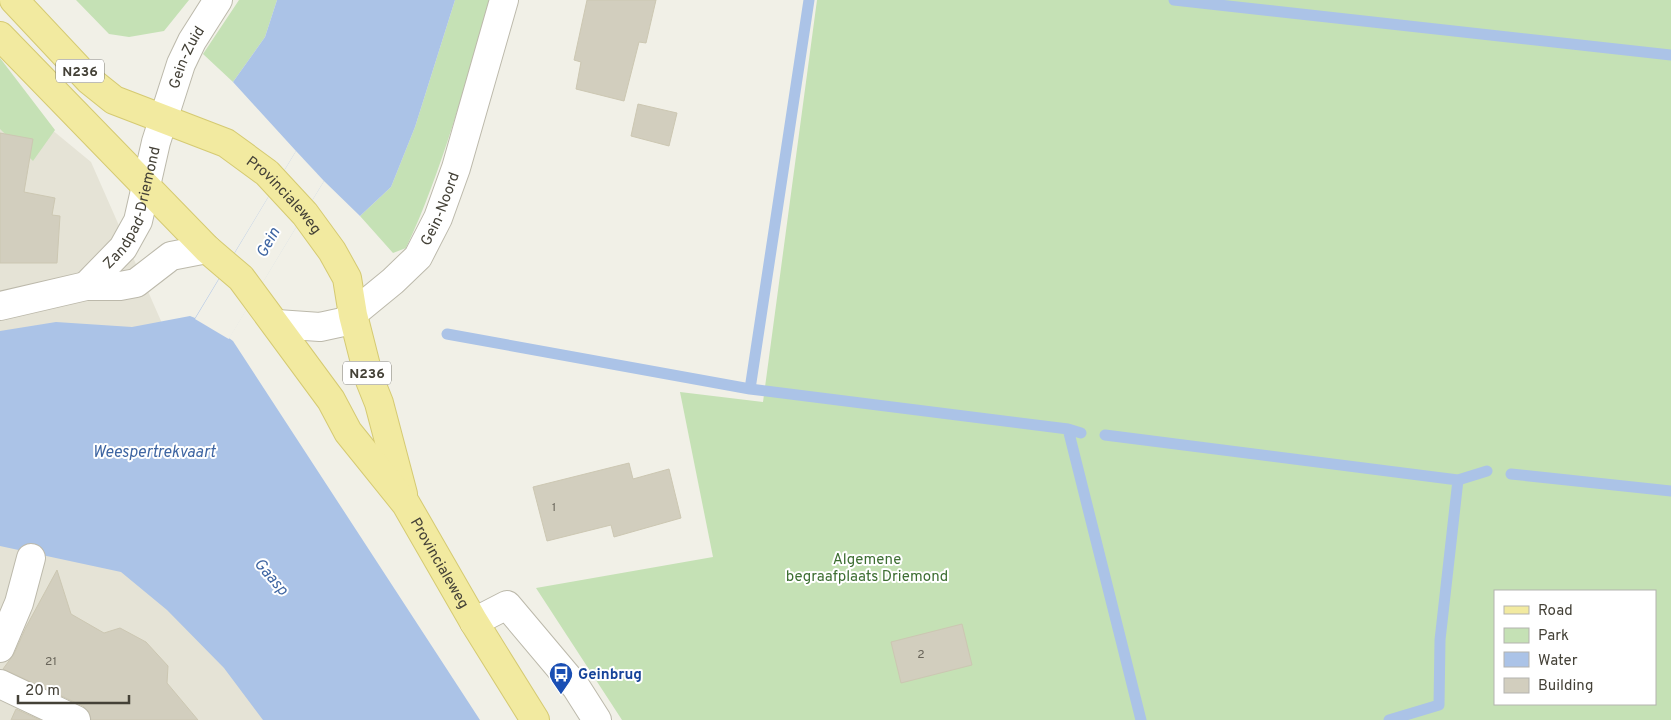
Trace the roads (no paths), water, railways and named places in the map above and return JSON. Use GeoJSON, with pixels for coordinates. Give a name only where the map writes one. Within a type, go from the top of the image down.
{"type":"FeatureCollection","features":[{"type":"Feature","properties":{"kind":"main road","name":"Provincialeweg"},"geometry":{"type":"LineString","coordinates":[[14,0],[89,80],[114,100],[226,142],[277,183],[305,214],[332,251],[346,278],[353,315],[406,504]]}},
{"type":"Feature","properties":{"kind":"main road","name":"Provincialeweg"},"geometry":{"type":"LineString","coordinates":[[0,36],[217,257],[241,278],[331,400],[348,432],[406,504],[474,622],[535,720]]}},
{"type":"Feature","properties":{"kind":"street","name":"Gein-Zuid"},"geometry":{"type":"LineString","coordinates":[[163,119],[188,49],[218,0]]}},
{"type":"Feature","properties":{"kind":"street","name":"Gein-Noord"},"geometry":{"type":"LineString","coordinates":[[276,324],[326,326],[343,322],[393,281],[418,257],[438,218],[456,168],[504,0]]}},
{"type":"Feature","properties":{"kind":"street","name":"Zandpad-Driemond"},"geometry":{"type":"LineString","coordinates":[[86,286],[123,248],[138,221],[163,119]]}},
{"type":"Feature","properties":{"kind":"street","name":"Zandpad-Driemond"},"geometry":{"type":"LineString","coordinates":[[0,306],[86,286],[120,286],[136,283],[171,256],[217,257]]}},
{"type":"Feature","properties":{"kind":"street"},"geometry":{"type":"LineString","coordinates":[[0,648],[19,603],[31,558]]}},
{"type":"Feature","properties":{"kind":"street","name":"Provincialeweg"},"geometry":{"type":"LineString","coordinates":[[474,622],[507,605],[576,687],[597,720]]}},
{"type":"Feature","properties":{"kind":"street"},"geometry":{"type":"LineString","coordinates":[[0,684],[76,720]]}},
{"type":"Feature","properties":{"kind":"water","name":"Weespertrekvaart"},"geometry":{"type":"Polygon","coordinates":[[[277,0],[455,0],[415,127],[391,187],[360,216],[324,181],[229,338],[233,341],[480,720],[263,720],[224,668],[167,610],[121,572],[0,546],[0,331],[56,322],[132,327],[190,316],[195,318],[296,151],[233,82],[265,37],[277,0]]]}},
{"type":"Feature","properties":{"kind":"waterway"},"geometry":{"type":"LineString","coordinates":[[750,389],[809,0]]}},
{"type":"Feature","properties":{"kind":"waterway"},"geometry":{"type":"LineString","coordinates":[[1174,0],[1671,55]]}},
{"type":"Feature","properties":{"kind":"waterway"},"geometry":{"type":"LineString","coordinates":[[447,334],[750,389],[1068,429],[1081,433]]}},
{"type":"Feature","properties":{"kind":"waterway"},"geometry":{"type":"LineString","coordinates":[[1068,429],[1141,720]]}},
{"type":"Feature","properties":{"kind":"waterway"},"geometry":{"type":"LineString","coordinates":[[1105,435],[1458,480],[1487,471]]}},
{"type":"Feature","properties":{"kind":"waterway"},"geometry":{"type":"LineString","coordinates":[[1511,474],[1671,491]]}},
{"type":"Feature","properties":{"kind":"waterway"},"geometry":{"type":"LineString","coordinates":[[1389,720],[1439,705],[1440,640],[1458,480]]}},
{"type":"Feature","properties":{"kind":"place","name":"Geinbrug"},"geometry":{"type":"Point","coordinates":[561,695]}},
{"type":"Feature","properties":{"kind":"water label","name":"Gein"},"geometry":{"type":"Point","coordinates":[267,242]}},
{"type":"Feature","properties":{"kind":"water label","name":"Gaasp"},"geometry":{"type":"Point","coordinates":[272,576]}},
{"type":"Feature","properties":{"kind":"park label","name":"Algemene begraafplaats Driemond"},"geometry":{"type":"Point","coordinates":[867,568]}}]}
